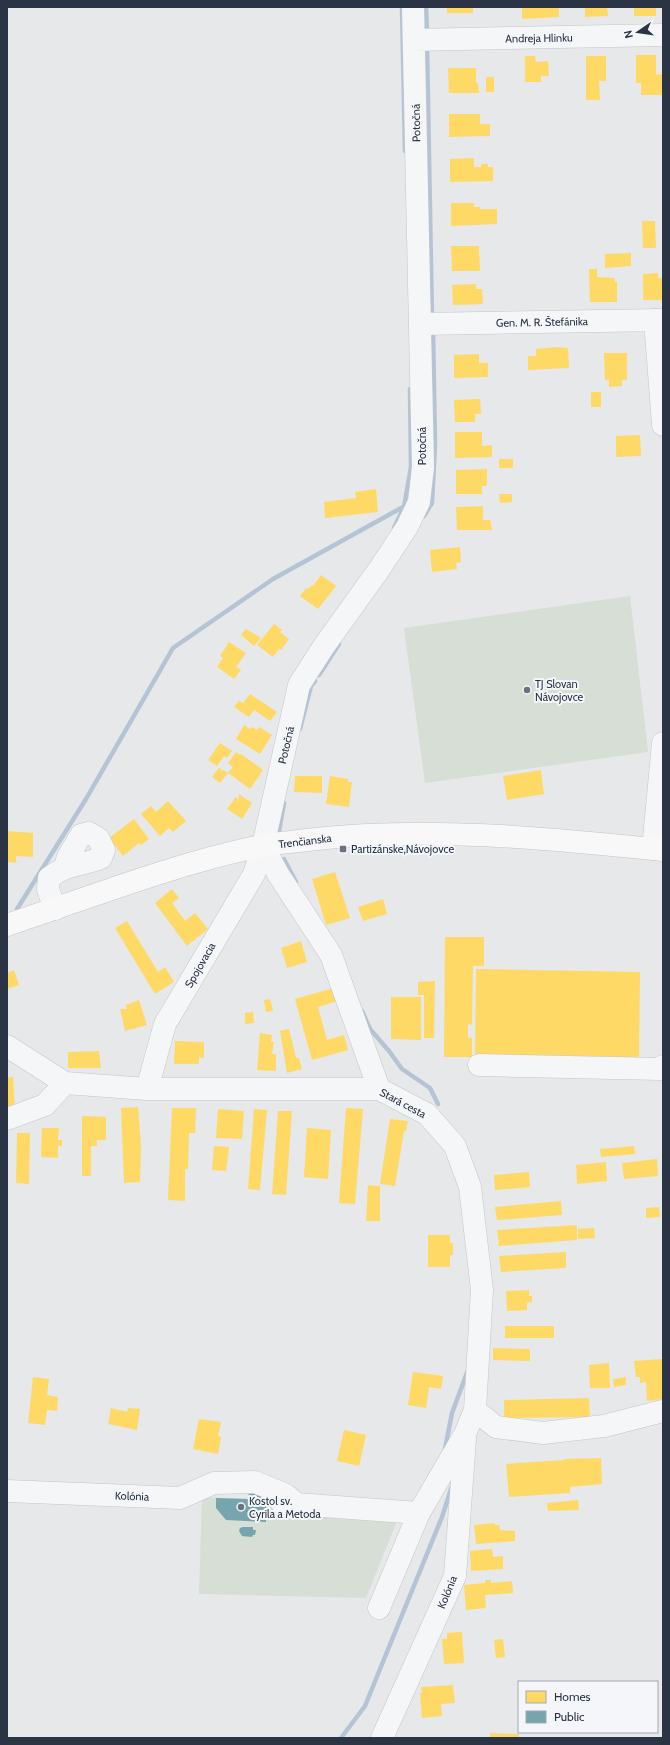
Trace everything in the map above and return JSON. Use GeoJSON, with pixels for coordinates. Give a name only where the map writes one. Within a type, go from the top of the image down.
{"type":"FeatureCollection","features":[{"type":"Feature","properties":{"kind":"main road","name":"Trenčianska"},"geometry":{"type":"LineString","coordinates":[[7,925],[179,867],[263,846],[343,836],[419,833],[506,836],[658,849]]}},
{"type":"Feature","properties":{"kind":"street","name":"Potočná"},"geometry":{"type":"LineString","coordinates":[[263,846],[299,685],[324,646],[382,565],[407,527],[419,502],[423,467],[413,7]]}},
{"type":"Feature","properties":{"kind":"street","name":"Andreja Hlinku"},"geometry":{"type":"LineString","coordinates":[[414,40],[663,35]]}},
{"type":"Feature","properties":{"kind":"street","name":"Gen. M. R. Štefánika"},"geometry":{"type":"LineString","coordinates":[[421,324],[659,320]]}},
{"type":"Feature","properties":{"kind":"street"},"geometry":{"type":"LineString","coordinates":[[659,320],[663,425]]}},
{"type":"Feature","properties":{"kind":"street"},"geometry":{"type":"LineString","coordinates":[[658,849],[663,742]]}},
{"type":"Feature","properties":{"kind":"street"},"geometry":{"type":"LineString","coordinates":[[263,846],[278,874],[331,955],[379,1089]]}},
{"type":"Feature","properties":{"kind":"street","name":"Spojovacia"},"geometry":{"type":"LineString","coordinates":[[147,1089],[165,1024],[254,874],[263,846]]}},
{"type":"Feature","properties":{"kind":"street"},"geometry":{"type":"LineString","coordinates":[[55,909],[48,889],[49,878],[65,867]]}},
{"type":"Feature","properties":{"kind":"street","name":"Stará cesta"},"geometry":{"type":"LineString","coordinates":[[7,1046],[65,1083],[147,1089],[379,1089],[427,1114],[455,1146],[470,1187],[482,1290],[475,1410],[465,1434]]}},
{"type":"Feature","properties":{"kind":"street"},"geometry":{"type":"LineString","coordinates":[[479,1065],[661,1068],[663,1066]]}},
{"type":"Feature","properties":{"kind":"street"},"geometry":{"type":"LineString","coordinates":[[7,1119],[45,1105],[65,1083]]}},
{"type":"Feature","properties":{"kind":"street"},"geometry":{"type":"LineString","coordinates":[[475,1410],[496,1427],[543,1434],[604,1426],[663,1411]]}},
{"type":"Feature","properties":{"kind":"street"},"geometry":{"type":"LineString","coordinates":[[379,1608],[419,1514],[465,1434]]}},
{"type":"Feature","properties":{"kind":"street","name":"Kolónia"},"geometry":{"type":"LineString","coordinates":[[382,1738],[455,1576],[465,1434]]}},
{"type":"Feature","properties":{"kind":"street","name":"Kolónia"},"geometry":{"type":"LineString","coordinates":[[7,1491],[180,1498],[214,1483],[255,1482],[286,1495],[297,1504]]}},
{"type":"Feature","properties":{"kind":"street","name":"Kolónia"},"geometry":{"type":"LineString","coordinates":[[267,1501],[419,1514]]}},
{"type":"Feature","properties":{"kind":"shaded area","name":"TJ Slovan Návojovce"},"geometry":{"type":"Polygon","coordinates":[[[630,596],[648,752],[425,783],[404,628],[630,596]]]}},
{"type":"Feature","properties":{"kind":"shaded area"},"geometry":{"type":"Polygon","coordinates":[[[249,1493],[261,1494],[261,1500],[267,1501],[267,1506],[399,1516],[366,1598],[199,1594],[202,1497],[248,1499],[249,1493]]]}},
{"type":"Feature","properties":{"kind":"building: Homes"},"geometry":{"type":"Polygon","coordinates":[[[447,7],[473,7],[473,13],[447,13],[447,7]]]}},
{"type":"Feature","properties":{"kind":"building: Homes"},"geometry":{"type":"Polygon","coordinates":[[[522,7],[559,7],[559,17],[522,19],[522,7]]]}},
{"type":"Feature","properties":{"kind":"building: Homes"},"geometry":{"type":"Polygon","coordinates":[[[585,7],[607,7],[608,16],[585,17],[585,7]]]}},
{"type":"Feature","properties":{"kind":"building: Homes"},"geometry":{"type":"Polygon","coordinates":[[[634,7],[656,7],[656,16],[634,16],[634,7]]]}},
{"type":"Feature","properties":{"kind":"building: Homes"},"geometry":{"type":"Polygon","coordinates":[[[636,55],[656,55],[656,75],[662,74],[663,95],[641,95],[641,83],[636,83],[636,55]]]}},
{"type":"Feature","properties":{"kind":"building: Homes"},"geometry":{"type":"Polygon","coordinates":[[[525,56],[535,56],[536,62],[548,61],[549,76],[541,76],[541,82],[525,82],[525,56]]]}},
{"type":"Feature","properties":{"kind":"building: Homes"},"geometry":{"type":"Polygon","coordinates":[[[586,56],[606,56],[606,81],[599,81],[600,100],[586,100],[586,56]]]}},
{"type":"Feature","properties":{"kind":"building: Homes"},"geometry":{"type":"Polygon","coordinates":[[[448,68],[476,68],[476,83],[478,83],[479,93],[449,93],[448,68]]]}},
{"type":"Feature","properties":{"kind":"building: Homes"},"geometry":{"type":"Polygon","coordinates":[[[486,77],[494,77],[494,92],[486,92],[486,77]]]}},
{"type":"Feature","properties":{"kind":"building: Homes"},"geometry":{"type":"Polygon","coordinates":[[[449,114],[480,114],[480,124],[490,124],[490,136],[449,137],[449,114]]]}},
{"type":"Feature","properties":{"kind":"building: Homes"},"geometry":{"type":"Polygon","coordinates":[[[474,158],[474,167],[481,167],[481,164],[488,164],[488,167],[493,167],[493,181],[450,182],[450,159],[474,158]]]}},
{"type":"Feature","properties":{"kind":"building: Homes"},"geometry":{"type":"Polygon","coordinates":[[[451,203],[474,203],[474,207],[480,207],[480,209],[497,209],[497,224],[451,226],[451,203]]]}},
{"type":"Feature","properties":{"kind":"building: Homes"},"geometry":{"type":"Polygon","coordinates":[[[642,221],[655,221],[656,248],[643,248],[642,221]]]}},
{"type":"Feature","properties":{"kind":"building: Homes"},"geometry":{"type":"Polygon","coordinates":[[[451,246],[479,246],[480,271],[452,271],[451,246]]]}},
{"type":"Feature","properties":{"kind":"building: Homes"},"geometry":{"type":"Polygon","coordinates":[[[631,253],[631,266],[605,268],[605,254],[631,253]]]}},
{"type":"Feature","properties":{"kind":"building: Homes"},"geometry":{"type":"Polygon","coordinates":[[[589,269],[597,269],[597,277],[614,278],[615,282],[617,282],[617,302],[590,302],[589,269]]]}},
{"type":"Feature","properties":{"kind":"building: Homes"},"geometry":{"type":"Polygon","coordinates":[[[658,273],[658,278],[663,278],[663,300],[643,300],[643,274],[658,273]]]}},
{"type":"Feature","properties":{"kind":"building: Homes"},"geometry":{"type":"Polygon","coordinates":[[[476,284],[476,289],[482,289],[483,304],[453,305],[452,285],[476,284]]]}},
{"type":"Feature","properties":{"kind":"building: Homes"},"geometry":{"type":"Polygon","coordinates":[[[556,347],[568,348],[569,368],[528,370],[528,356],[536,356],[536,349],[556,347]]]}},
{"type":"Feature","properties":{"kind":"building: Homes"},"geometry":{"type":"Polygon","coordinates":[[[604,353],[627,353],[627,380],[622,380],[622,386],[609,387],[609,380],[605,380],[604,353]]]}},
{"type":"Feature","properties":{"kind":"building: Homes"},"geometry":{"type":"Polygon","coordinates":[[[479,354],[479,363],[488,363],[488,377],[454,378],[454,355],[479,354]]]}},
{"type":"Feature","properties":{"kind":"building: Homes"},"geometry":{"type":"Polygon","coordinates":[[[591,392],[601,392],[601,407],[591,407],[591,392]]]}},
{"type":"Feature","properties":{"kind":"building: Homes"},"geometry":{"type":"Polygon","coordinates":[[[480,399],[481,414],[475,414],[475,422],[455,422],[454,400],[480,399]]]}},
{"type":"Feature","properties":{"kind":"building: Homes"},"geometry":{"type":"Polygon","coordinates":[[[455,432],[482,432],[482,446],[492,445],[492,457],[455,458],[455,432]]]}},
{"type":"Feature","properties":{"kind":"building: Homes"},"geometry":{"type":"Polygon","coordinates":[[[640,435],[641,456],[616,457],[616,436],[640,435]]]}},
{"type":"Feature","properties":{"kind":"building: Homes"},"geometry":{"type":"Polygon","coordinates":[[[499,459],[513,459],[513,468],[499,468],[499,459]]]}},
{"type":"Feature","properties":{"kind":"building: Homes"},"geometry":{"type":"Polygon","coordinates":[[[487,469],[487,486],[482,486],[482,494],[456,494],[456,470],[487,469]]]}},
{"type":"Feature","properties":{"kind":"building: Homes"},"geometry":{"type":"Polygon","coordinates":[[[376,489],[378,512],[325,518],[324,502],[356,498],[355,492],[376,489]]]}},
{"type":"Feature","properties":{"kind":"building: Homes"},"geometry":{"type":"Polygon","coordinates":[[[499,494],[512,494],[512,502],[500,503],[499,494]]]}},
{"type":"Feature","properties":{"kind":"building: Homes"},"geometry":{"type":"Polygon","coordinates":[[[483,506],[483,520],[490,520],[492,530],[457,530],[456,507],[483,506]]]}},
{"type":"Feature","properties":{"kind":"building: Homes"},"geometry":{"type":"Polygon","coordinates":[[[460,547],[461,562],[456,563],[457,569],[432,572],[430,550],[460,547]]]}},
{"type":"Feature","properties":{"kind":"building: Homes"},"geometry":{"type":"Polygon","coordinates":[[[321,575],[336,586],[318,609],[300,596],[306,588],[308,589],[312,585],[313,586],[321,575]]]}},
{"type":"Feature","properties":{"kind":"building: Homes"},"geometry":{"type":"Polygon","coordinates":[[[274,624],[282,630],[280,632],[289,639],[281,650],[279,649],[273,657],[257,645],[274,624]]]}},
{"type":"Feature","properties":{"kind":"building: Homes"},"geometry":{"type":"Polygon","coordinates":[[[246,629],[261,638],[254,646],[241,635],[246,629]]]}},
{"type":"Feature","properties":{"kind":"building: Homes"},"geometry":{"type":"Polygon","coordinates":[[[229,642],[246,653],[236,667],[241,670],[234,679],[217,667],[223,658],[220,656],[229,642]]]}},
{"type":"Feature","properties":{"kind":"building: Homes"},"geometry":{"type":"Polygon","coordinates":[[[250,694],[277,712],[270,721],[254,710],[249,717],[234,707],[239,701],[243,703],[250,694]]]}},
{"type":"Feature","properties":{"kind":"building: Homes"},"geometry":{"type":"Polygon","coordinates":[[[244,725],[250,729],[252,727],[257,730],[259,727],[272,735],[260,754],[236,739],[244,725]]]}},
{"type":"Feature","properties":{"kind":"building: Homes"},"geometry":{"type":"Polygon","coordinates":[[[220,743],[232,751],[227,758],[224,756],[217,766],[208,760],[220,743]]]}},
{"type":"Feature","properties":{"kind":"building: Homes"},"geometry":{"type":"Polygon","coordinates":[[[236,752],[263,770],[250,789],[228,773],[233,767],[228,763],[236,752]]]}},
{"type":"Feature","properties":{"kind":"building: Homes"},"geometry":{"type":"Polygon","coordinates":[[[219,768],[228,773],[220,783],[212,777],[219,768]]]}},
{"type":"Feature","properties":{"kind":"building: Homes"},"geometry":{"type":"Polygon","coordinates":[[[541,770],[544,794],[507,800],[503,776],[541,770]]]}},
{"type":"Feature","properties":{"kind":"building: Homes"},"geometry":{"type":"Polygon","coordinates":[[[295,776],[322,776],[322,793],[294,792],[295,776]]]}},
{"type":"Feature","properties":{"kind":"building: Homes"},"geometry":{"type":"Polygon","coordinates":[[[330,776],[348,779],[348,782],[352,782],[349,807],[326,804],[330,776]]]}},
{"type":"Feature","properties":{"kind":"building: Homes"},"geometry":{"type":"Polygon","coordinates":[[[239,794],[252,803],[242,819],[227,809],[236,797],[239,800],[239,794]]]}},
{"type":"Feature","properties":{"kind":"building: Homes"},"geometry":{"type":"Polygon","coordinates":[[[168,801],[186,821],[173,832],[169,828],[160,836],[141,814],[151,806],[156,812],[168,801]]]}},
{"type":"Feature","properties":{"kind":"building: Homes"},"geometry":{"type":"Polygon","coordinates":[[[134,819],[149,839],[141,845],[139,843],[123,856],[109,838],[134,819]]]}},
{"type":"Feature","properties":{"kind":"building: Homes"},"geometry":{"type":"Polygon","coordinates":[[[7,831],[33,833],[33,857],[16,856],[16,863],[7,862],[7,831]]]}},
{"type":"Feature","properties":{"kind":"building: Homes"},"geometry":{"type":"Polygon","coordinates":[[[335,872],[350,918],[326,925],[312,879],[335,872]]]}},
{"type":"Feature","properties":{"kind":"building: Homes"},"geometry":{"type":"Polygon","coordinates":[[[172,889],[179,898],[172,903],[185,921],[195,913],[208,929],[187,946],[155,903],[172,889]]]}},
{"type":"Feature","properties":{"kind":"building: Homes"},"geometry":{"type":"Polygon","coordinates":[[[383,899],[387,914],[363,921],[358,907],[383,899]]]}},
{"type":"Feature","properties":{"kind":"building: Homes"},"geometry":{"type":"Polygon","coordinates":[[[127,921],[158,972],[165,967],[174,982],[155,994],[115,928],[127,921]]]}},
{"type":"Feature","properties":{"kind":"building: Homes"},"geometry":{"type":"Polygon","coordinates":[[[445,937],[484,937],[484,966],[473,966],[472,1025],[468,1024],[468,1038],[472,1038],[472,1057],[444,1057],[445,937]]]}},
{"type":"Feature","properties":{"kind":"building: Homes"},"geometry":{"type":"Polygon","coordinates":[[[301,941],[307,962],[287,968],[281,948],[301,941]]]}},
{"type":"Feature","properties":{"kind":"building: Homes"},"geometry":{"type":"Polygon","coordinates":[[[476,969],[640,972],[639,1059],[475,1055],[476,969]]]}},
{"type":"Feature","properties":{"kind":"building: Homes"},"geometry":{"type":"Polygon","coordinates":[[[14,970],[19,985],[7,989],[7,973],[14,970]]]}},
{"type":"Feature","properties":{"kind":"building: Homes"},"geometry":{"type":"Polygon","coordinates":[[[435,981],[434,1038],[424,1038],[424,995],[418,995],[418,982],[435,981]]]}},
{"type":"Feature","properties":{"kind":"building: Homes"},"geometry":{"type":"Polygon","coordinates":[[[337,987],[341,1000],[318,1007],[327,1040],[344,1035],[348,1050],[312,1060],[295,999],[337,987]]]}},
{"type":"Feature","properties":{"kind":"building: Homes"},"geometry":{"type":"Polygon","coordinates":[[[391,997],[421,997],[421,1040],[391,1039],[391,997]]]}},
{"type":"Feature","properties":{"kind":"building: Homes"},"geometry":{"type":"Polygon","coordinates":[[[270,999],[273,1011],[266,1012],[264,1000],[270,999]]]}},
{"type":"Feature","properties":{"kind":"building: Homes"},"geometry":{"type":"Polygon","coordinates":[[[139,1000],[147,1025],[125,1031],[120,1009],[127,1009],[126,1005],[139,1000]]]}},
{"type":"Feature","properties":{"kind":"building: Homes"},"geometry":{"type":"Polygon","coordinates":[[[253,1012],[254,1023],[245,1024],[245,1013],[253,1012]]]}},
{"type":"Feature","properties":{"kind":"building: Homes"},"geometry":{"type":"Polygon","coordinates":[[[289,1029],[296,1058],[299,1058],[302,1069],[287,1073],[280,1031],[289,1029]]]}},
{"type":"Feature","properties":{"kind":"building: Homes"},"geometry":{"type":"Polygon","coordinates":[[[260,1033],[272,1035],[271,1042],[274,1042],[272,1054],[276,1054],[276,1071],[257,1070],[260,1033]]]}},
{"type":"Feature","properties":{"kind":"building: Homes"},"geometry":{"type":"Polygon","coordinates":[[[175,1041],[204,1042],[204,1058],[199,1057],[199,1064],[174,1064],[175,1041]]]}},
{"type":"Feature","properties":{"kind":"building: Homes"},"geometry":{"type":"Polygon","coordinates":[[[99,1051],[101,1068],[68,1068],[68,1052],[99,1051]]]}},
{"type":"Feature","properties":{"kind":"building: Homes"},"geometry":{"type":"Polygon","coordinates":[[[13,1077],[15,1112],[7,1113],[7,1078],[13,1077]]]}},
{"type":"Feature","properties":{"kind":"building: Homes"},"geometry":{"type":"Polygon","coordinates":[[[138,1107],[141,1147],[140,1182],[124,1183],[121,1108],[138,1107]]]}},
{"type":"Feature","properties":{"kind":"building: Homes"},"geometry":{"type":"Polygon","coordinates":[[[172,1108],[196,1108],[195,1133],[189,1133],[188,1169],[185,1169],[185,1201],[168,1200],[172,1108]]]}},
{"type":"Feature","properties":{"kind":"building: Homes"},"geometry":{"type":"Polygon","coordinates":[[[346,1108],[363,1109],[355,1204],[339,1203],[346,1108]]]}},
{"type":"Feature","properties":{"kind":"building: Homes"},"geometry":{"type":"Polygon","coordinates":[[[218,1109],[244,1111],[242,1139],[216,1138],[218,1109]]]}},
{"type":"Feature","properties":{"kind":"building: Homes"},"geometry":{"type":"Polygon","coordinates":[[[254,1109],[267,1110],[260,1190],[248,1189],[254,1109]]]}},
{"type":"Feature","properties":{"kind":"building: Homes"},"geometry":{"type":"Polygon","coordinates":[[[278,1111],[292,1111],[286,1195],[272,1194],[278,1111]]]}},
{"type":"Feature","properties":{"kind":"building: Homes"},"geometry":{"type":"Polygon","coordinates":[[[82,1116],[106,1117],[106,1140],[97,1140],[97,1146],[91,1146],[91,1176],[82,1176],[82,1116]]]}},
{"type":"Feature","properties":{"kind":"building: Homes"},"geometry":{"type":"Polygon","coordinates":[[[390,1119],[408,1121],[406,1131],[404,1131],[395,1186],[380,1184],[390,1119]]]}},
{"type":"Feature","properties":{"kind":"building: Homes"},"geometry":{"type":"Polygon","coordinates":[[[42,1128],[59,1128],[58,1140],[62,1140],[62,1146],[58,1146],[58,1158],[41,1157],[42,1128]]]}},
{"type":"Feature","properties":{"kind":"building: Homes"},"geometry":{"type":"Polygon","coordinates":[[[307,1128],[331,1130],[328,1179],[304,1177],[307,1128]]]}},
{"type":"Feature","properties":{"kind":"building: Homes"},"geometry":{"type":"Polygon","coordinates":[[[17,1133],[30,1133],[29,1184],[16,1183],[17,1133]]]}},
{"type":"Feature","properties":{"kind":"building: Homes"},"geometry":{"type":"Polygon","coordinates":[[[214,1146],[229,1147],[226,1171],[212,1170],[214,1146]]]}},
{"type":"Feature","properties":{"kind":"building: Homes"},"geometry":{"type":"Polygon","coordinates":[[[634,1146],[635,1154],[601,1157],[600,1149],[634,1146]]]}},
{"type":"Feature","properties":{"kind":"building: Homes"},"geometry":{"type":"Polygon","coordinates":[[[657,1159],[658,1176],[624,1179],[622,1163],[657,1159]]]}},
{"type":"Feature","properties":{"kind":"building: Homes"},"geometry":{"type":"Polygon","coordinates":[[[606,1162],[607,1181],[577,1184],[576,1165],[606,1162]]]}},
{"type":"Feature","properties":{"kind":"building: Homes"},"geometry":{"type":"Polygon","coordinates":[[[529,1172],[530,1187],[495,1190],[494,1175],[529,1172]]]}},
{"type":"Feature","properties":{"kind":"building: Homes"},"geometry":{"type":"Polygon","coordinates":[[[368,1185],[380,1186],[380,1221],[366,1221],[368,1185]]]}},
{"type":"Feature","properties":{"kind":"building: Homes"},"geometry":{"type":"Polygon","coordinates":[[[561,1201],[562,1215],[497,1220],[495,1207],[561,1201]]]}},
{"type":"Feature","properties":{"kind":"building: Homes"},"geometry":{"type":"Polygon","coordinates":[[[659,1207],[660,1217],[646,1218],[646,1208],[659,1207]]]}},
{"type":"Feature","properties":{"kind":"building: Homes"},"geometry":{"type":"Polygon","coordinates":[[[577,1225],[577,1240],[499,1246],[497,1230],[577,1225]]]}},
{"type":"Feature","properties":{"kind":"building: Homes"},"geometry":{"type":"Polygon","coordinates":[[[594,1228],[595,1238],[578,1239],[578,1229],[594,1228]]]}},
{"type":"Feature","properties":{"kind":"building: Homes"},"geometry":{"type":"Polygon","coordinates":[[[428,1235],[450,1235],[450,1243],[453,1243],[453,1255],[450,1255],[450,1267],[428,1267],[428,1235]]]}},
{"type":"Feature","properties":{"kind":"building: Homes"},"geometry":{"type":"Polygon","coordinates":[[[566,1252],[566,1267],[564,1268],[501,1272],[499,1256],[566,1252]]]}},
{"type":"Feature","properties":{"kind":"building: Homes"},"geometry":{"type":"Polygon","coordinates":[[[529,1290],[529,1296],[532,1296],[532,1302],[527,1303],[527,1310],[507,1311],[506,1291],[529,1290]]]}},
{"type":"Feature","properties":{"kind":"building: Homes"},"geometry":{"type":"Polygon","coordinates":[[[505,1326],[554,1326],[554,1338],[505,1338],[505,1326]]]}},
{"type":"Feature","properties":{"kind":"building: Homes"},"geometry":{"type":"Polygon","coordinates":[[[493,1348],[530,1349],[530,1361],[493,1360],[493,1348]]]}},
{"type":"Feature","properties":{"kind":"building: Homes"},"geometry":{"type":"Polygon","coordinates":[[[663,1359],[663,1399],[647,1401],[646,1382],[640,1383],[640,1377],[636,1377],[634,1361],[663,1359]]]}},
{"type":"Feature","properties":{"kind":"building: Homes"},"geometry":{"type":"Polygon","coordinates":[[[609,1363],[610,1388],[590,1388],[589,1365],[609,1363]]]}},
{"type":"Feature","properties":{"kind":"building: Homes"},"geometry":{"type":"Polygon","coordinates":[[[413,1372],[443,1376],[441,1389],[429,1387],[426,1408],[408,1405],[413,1372]]]}},
{"type":"Feature","properties":{"kind":"building: Homes"},"geometry":{"type":"Polygon","coordinates":[[[33,1377],[49,1379],[47,1395],[58,1397],[57,1411],[47,1410],[45,1425],[28,1423],[33,1377]]]}},
{"type":"Feature","properties":{"kind":"building: Homes"},"geometry":{"type":"Polygon","coordinates":[[[626,1377],[626,1385],[614,1387],[613,1379],[626,1377]]]}},
{"type":"Feature","properties":{"kind":"building: Homes"},"geometry":{"type":"Polygon","coordinates":[[[589,1398],[590,1417],[504,1418],[504,1400],[589,1398]]]}},
{"type":"Feature","properties":{"kind":"building: Homes"},"geometry":{"type":"Polygon","coordinates":[[[111,1408],[127,1412],[128,1408],[140,1409],[137,1430],[108,1424],[111,1408]]]}},
{"type":"Feature","properties":{"kind":"building: Homes"},"geometry":{"type":"Polygon","coordinates":[[[199,1419],[221,1422],[218,1436],[221,1437],[218,1454],[193,1449],[199,1419]]]}},
{"type":"Feature","properties":{"kind":"building: Homes"},"geometry":{"type":"Polygon","coordinates":[[[344,1430],[366,1435],[359,1466],[337,1461],[344,1430]]]}},
{"type":"Feature","properties":{"kind":"building: Homes"},"geometry":{"type":"Polygon","coordinates":[[[601,1458],[602,1484],[570,1487],[570,1493],[509,1497],[506,1464],[564,1459],[601,1458]]]}},
{"type":"Feature","properties":{"kind":"building: Homes"},"geometry":{"type":"Polygon","coordinates":[[[578,1500],[579,1510],[548,1511],[547,1503],[578,1500]]]}},
{"type":"Feature","properties":{"kind":"building: Homes"},"geometry":{"type":"Polygon","coordinates":[[[494,1523],[495,1525],[499,1525],[500,1530],[515,1531],[515,1541],[476,1544],[474,1525],[494,1523]]]}},
{"type":"Feature","properties":{"kind":"building: Homes"},"geometry":{"type":"Polygon","coordinates":[[[492,1549],[493,1557],[503,1556],[503,1569],[471,1571],[470,1551],[492,1549]]]}},
{"type":"Feature","properties":{"kind":"building: Homes"},"geometry":{"type":"Polygon","coordinates":[[[485,1580],[491,1580],[491,1583],[512,1581],[513,1593],[485,1595],[486,1608],[466,1610],[464,1585],[485,1583],[485,1580]]]}},
{"type":"Feature","properties":{"kind":"building: Homes"},"geometry":{"type":"Polygon","coordinates":[[[462,1632],[464,1663],[444,1664],[442,1639],[447,1639],[447,1633],[462,1632]]]}},
{"type":"Feature","properties":{"kind":"building: Homes"},"geometry":{"type":"Polygon","coordinates":[[[503,1639],[505,1657],[496,1658],[494,1640],[503,1639]]]}},
{"type":"Feature","properties":{"kind":"building: Homes"},"geometry":{"type":"Polygon","coordinates":[[[453,1685],[455,1703],[441,1704],[442,1716],[422,1718],[421,1687],[453,1685]]]}},
{"type":"Feature","properties":{"kind":"building: Homes"},"geometry":{"type":"Polygon","coordinates":[[[490,1733],[519,1734],[519,1738],[490,1738],[490,1733]]]}},
{"type":"Feature","properties":{"kind":"building: Public","name":"Kostol sv. Cyrila a Metoda"},"geometry":{"type":"Polygon","coordinates":[[[249,1493],[261,1494],[261,1500],[267,1501],[266,1522],[226,1520],[216,1508],[216,1498],[248,1499],[249,1493]]]}},
{"type":"Feature","properties":{"kind":"building: Public"},"geometry":{"type":"Polygon","coordinates":[[[253,1527],[253,1530],[256,1530],[255,1535],[252,1537],[242,1536],[239,1531],[240,1528],[253,1527]]]}},
{"type":"Feature","properties":{"kind":"waterway"},"geometry":{"type":"LineString","coordinates":[[402,7],[405,151]]}},
{"type":"Feature","properties":{"kind":"waterway"},"geometry":{"type":"LineString","coordinates":[[426,7],[427,33]]}},
{"type":"Feature","properties":{"kind":"waterway"},"geometry":{"type":"LineString","coordinates":[[427,44],[432,319]]}},
{"type":"Feature","properties":{"kind":"waterway"},"geometry":{"type":"LineString","coordinates":[[424,516],[432,503],[435,445],[433,331]]}},
{"type":"Feature","properties":{"kind":"waterway"},"geometry":{"type":"LineString","coordinates":[[394,528],[404,507],[411,467],[410,389]]}},
{"type":"Feature","properties":{"kind":"waterway"},"geometry":{"type":"LineString","coordinates":[[17,909],[86,799],[173,648],[273,579],[403,507]]}},
{"type":"Feature","properties":{"kind":"waterway"},"geometry":{"type":"LineString","coordinates":[[319,675],[339,644]]}},
{"type":"Feature","properties":{"kind":"waterway"},"geometry":{"type":"LineString","coordinates":[[300,729],[311,686],[315,681]]}},
{"type":"Feature","properties":{"kind":"waterway"},"geometry":{"type":"LineString","coordinates":[[279,831],[284,803]]}},
{"type":"Feature","properties":{"kind":"waterway"},"geometry":{"type":"LineString","coordinates":[[284,859],[296,882]]}},
{"type":"Feature","properties":{"kind":"waterway"},"geometry":{"type":"LineString","coordinates":[[362,1011],[370,1029],[402,1069],[430,1088],[438,1104]]}},
{"type":"Feature","properties":{"kind":"waterway"},"geometry":{"type":"LineString","coordinates":[[445,1449],[452,1413],[468,1370]]}},
{"type":"Feature","properties":{"kind":"waterway"},"geometry":{"type":"LineString","coordinates":[[341,1738],[365,1706],[442,1517],[452,1486]]}},
{"type":"Feature","properties":{"kind":"place","name":"TJ Slovan Návojovce"},"geometry":{"type":"Point","coordinates":[527,690]}},
{"type":"Feature","properties":{"kind":"place","name":"Partizánske,Návojovce"},"geometry":{"type":"Point","coordinates":[343,849]}},
{"type":"Feature","properties":{"kind":"place","name":"Kostol sv. Cyrila a Metoda"},"geometry":{"type":"Point","coordinates":[241,1507]}}]}
